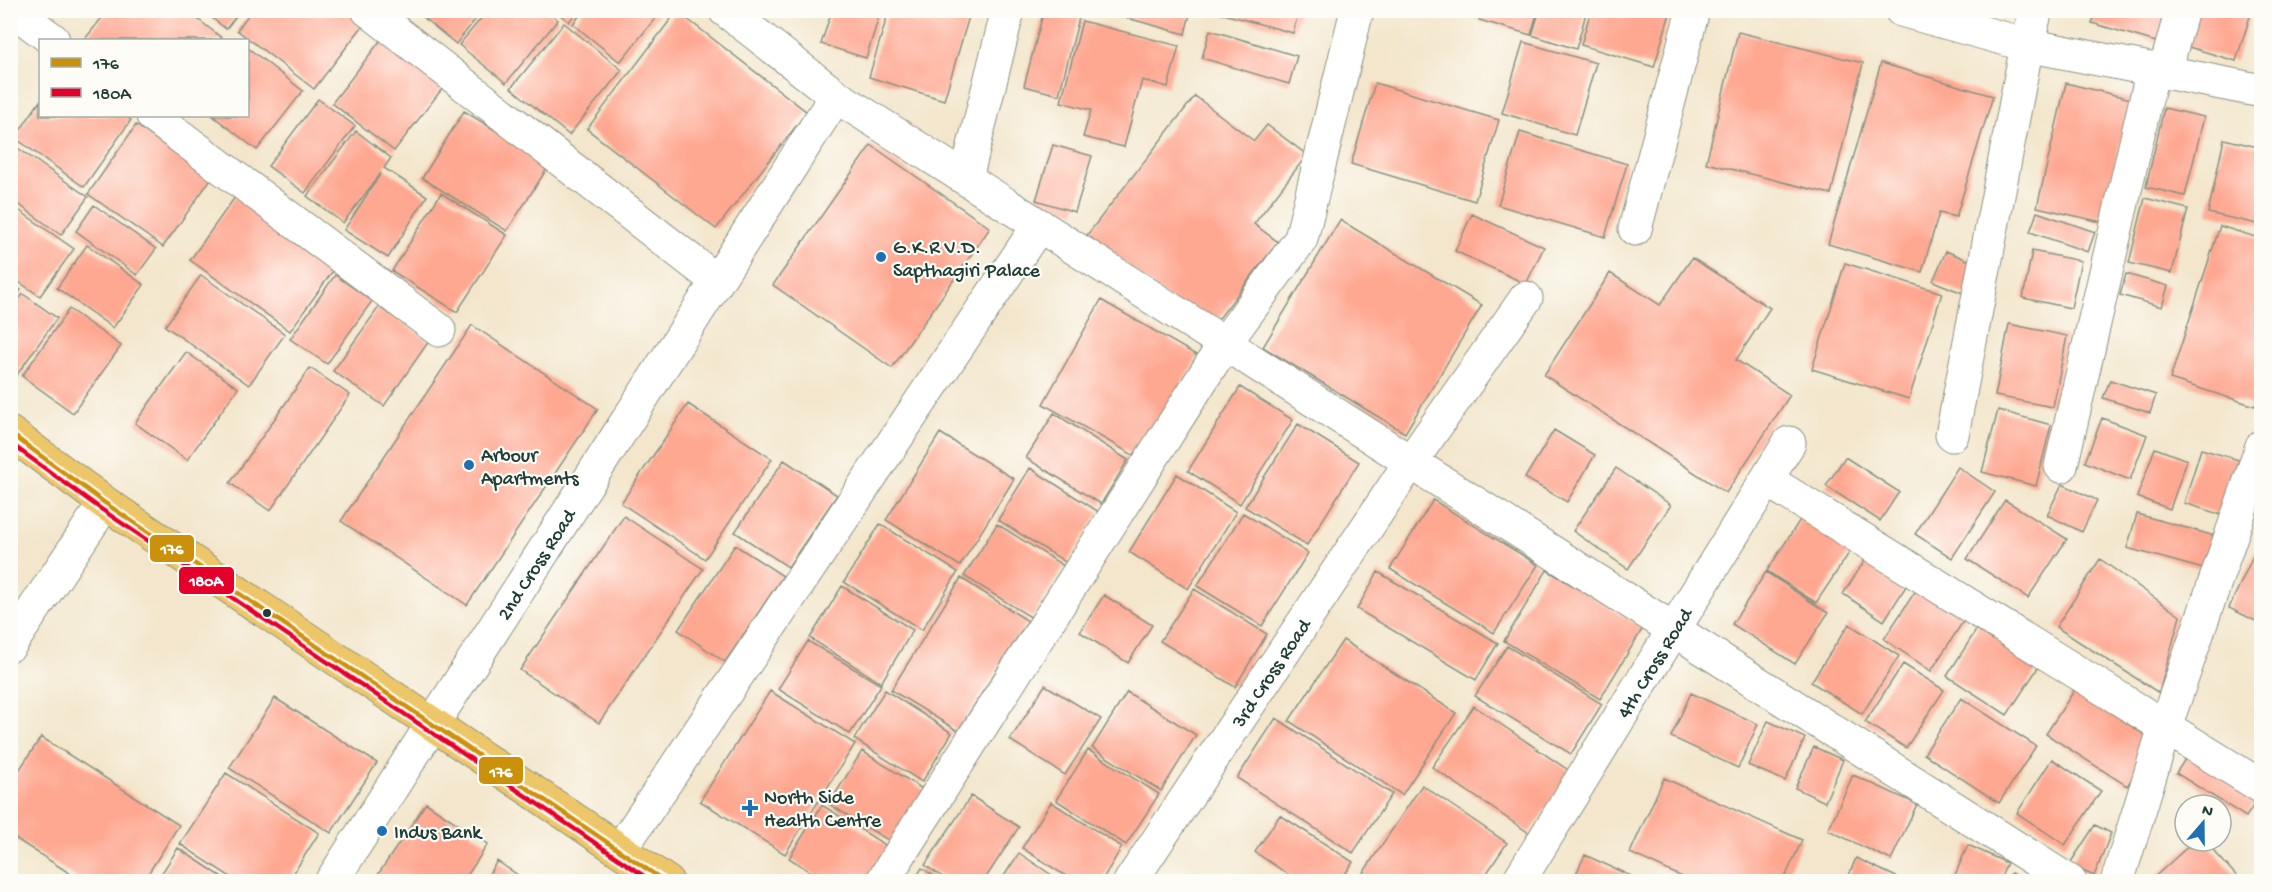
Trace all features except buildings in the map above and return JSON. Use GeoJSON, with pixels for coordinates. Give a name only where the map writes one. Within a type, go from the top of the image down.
{"type":"FeatureCollection","features":[{"type":"Feature","properties":{"kind":"main road"},"geometry":{"type":"LineString","coordinates":[[10,433],[105,502],[667,882]]}},
{"type":"Feature","properties":{"kind":"street"},"geometry":{"type":"LineString","coordinates":[[368,10],[717,281]]}},
{"type":"Feature","properties":{"kind":"street"},"geometry":{"type":"LineString","coordinates":[[725,10],[836,96],[2070,882]]}},
{"type":"Feature","properties":{"kind":"street"},"geometry":{"type":"LineString","coordinates":[[966,178],[1008,10]]}},
{"type":"Feature","properties":{"kind":"street"},"geometry":{"type":"LineString","coordinates":[[882,882],[1225,343],[1301,239],[1357,10]]}},
{"type":"Feature","properties":{"kind":"street"},"geometry":{"type":"LineString","coordinates":[[1635,229],[1693,10]]}},
{"type":"Feature","properties":{"kind":"street"},"geometry":{"type":"LineString","coordinates":[[1901,10],[2027,45],[2262,92]]}},
{"type":"Feature","properties":{"kind":"street"},"geometry":{"type":"LineString","coordinates":[[1952,435],[2027,45],[2036,10]]}},
{"type":"Feature","properties":{"kind":"street"},"geometry":{"type":"LineString","coordinates":[[2061,466],[2159,70],[2182,10]]}},
{"type":"Feature","properties":{"kind":"street"},"geometry":{"type":"LineString","coordinates":[[16,16],[51,39]]}},
{"type":"Feature","properties":{"kind":"street","name":"2nd Cross Road"},"geometry":{"type":"LineString","coordinates":[[332,882],[836,96]]}},
{"type":"Feature","properties":{"kind":"street"},"geometry":{"type":"LineString","coordinates":[[154,117],[439,330]]}},
{"type":"Feature","properties":{"kind":"street"},"geometry":{"type":"LineString","coordinates":[[620,850],[1039,225]]}},
{"type":"Feature","properties":{"kind":"street","name":"3rd Cross Road"},"geometry":{"type":"LineString","coordinates":[[1131,882],[1410,463],[1526,298]]}},
{"type":"Feature","properties":{"kind":"street","name":"4th Cross Road"},"geometry":{"type":"LineString","coordinates":[[1518,882],[1789,443]]}},
{"type":"Feature","properties":{"kind":"street"},"geometry":{"type":"LineString","coordinates":[[2117,882],[2165,727],[2262,446]]}},
{"type":"Feature","properties":{"kind":"street"},"geometry":{"type":"LineString","coordinates":[[1767,480],[2262,787]]}},
{"type":"Feature","properties":{"kind":"street"},"geometry":{"type":"LineString","coordinates":[[10,645],[105,502]]}},
{"type":"Feature","properties":{"kind":"transit line","name":"176"},"geometry":{"type":"LineString","coordinates":[[10,433],[105,503],[666,882]]}},
{"type":"Feature","properties":{"kind":"transit line","name":"180A"},"geometry":{"type":"LineString","coordinates":[[10,443],[101,509],[653,882]]}},
{"type":"Feature","properties":{"kind":"place","name":"G.K.R V.D. Sapthagiri Palace"},"geometry":{"type":"Point","coordinates":[881,257]}},
{"type":"Feature","properties":{"kind":"place","name":"Arbour Apartments"},"geometry":{"type":"Point","coordinates":[469,465]}},
{"type":"Feature","properties":{"kind":"place","name":"North Side Health Centre"},"geometry":{"type":"Point","coordinates":[750,808]}},
{"type":"Feature","properties":{"kind":"place","name":"Indus Bank"},"geometry":{"type":"Point","coordinates":[382,831]}}]}
